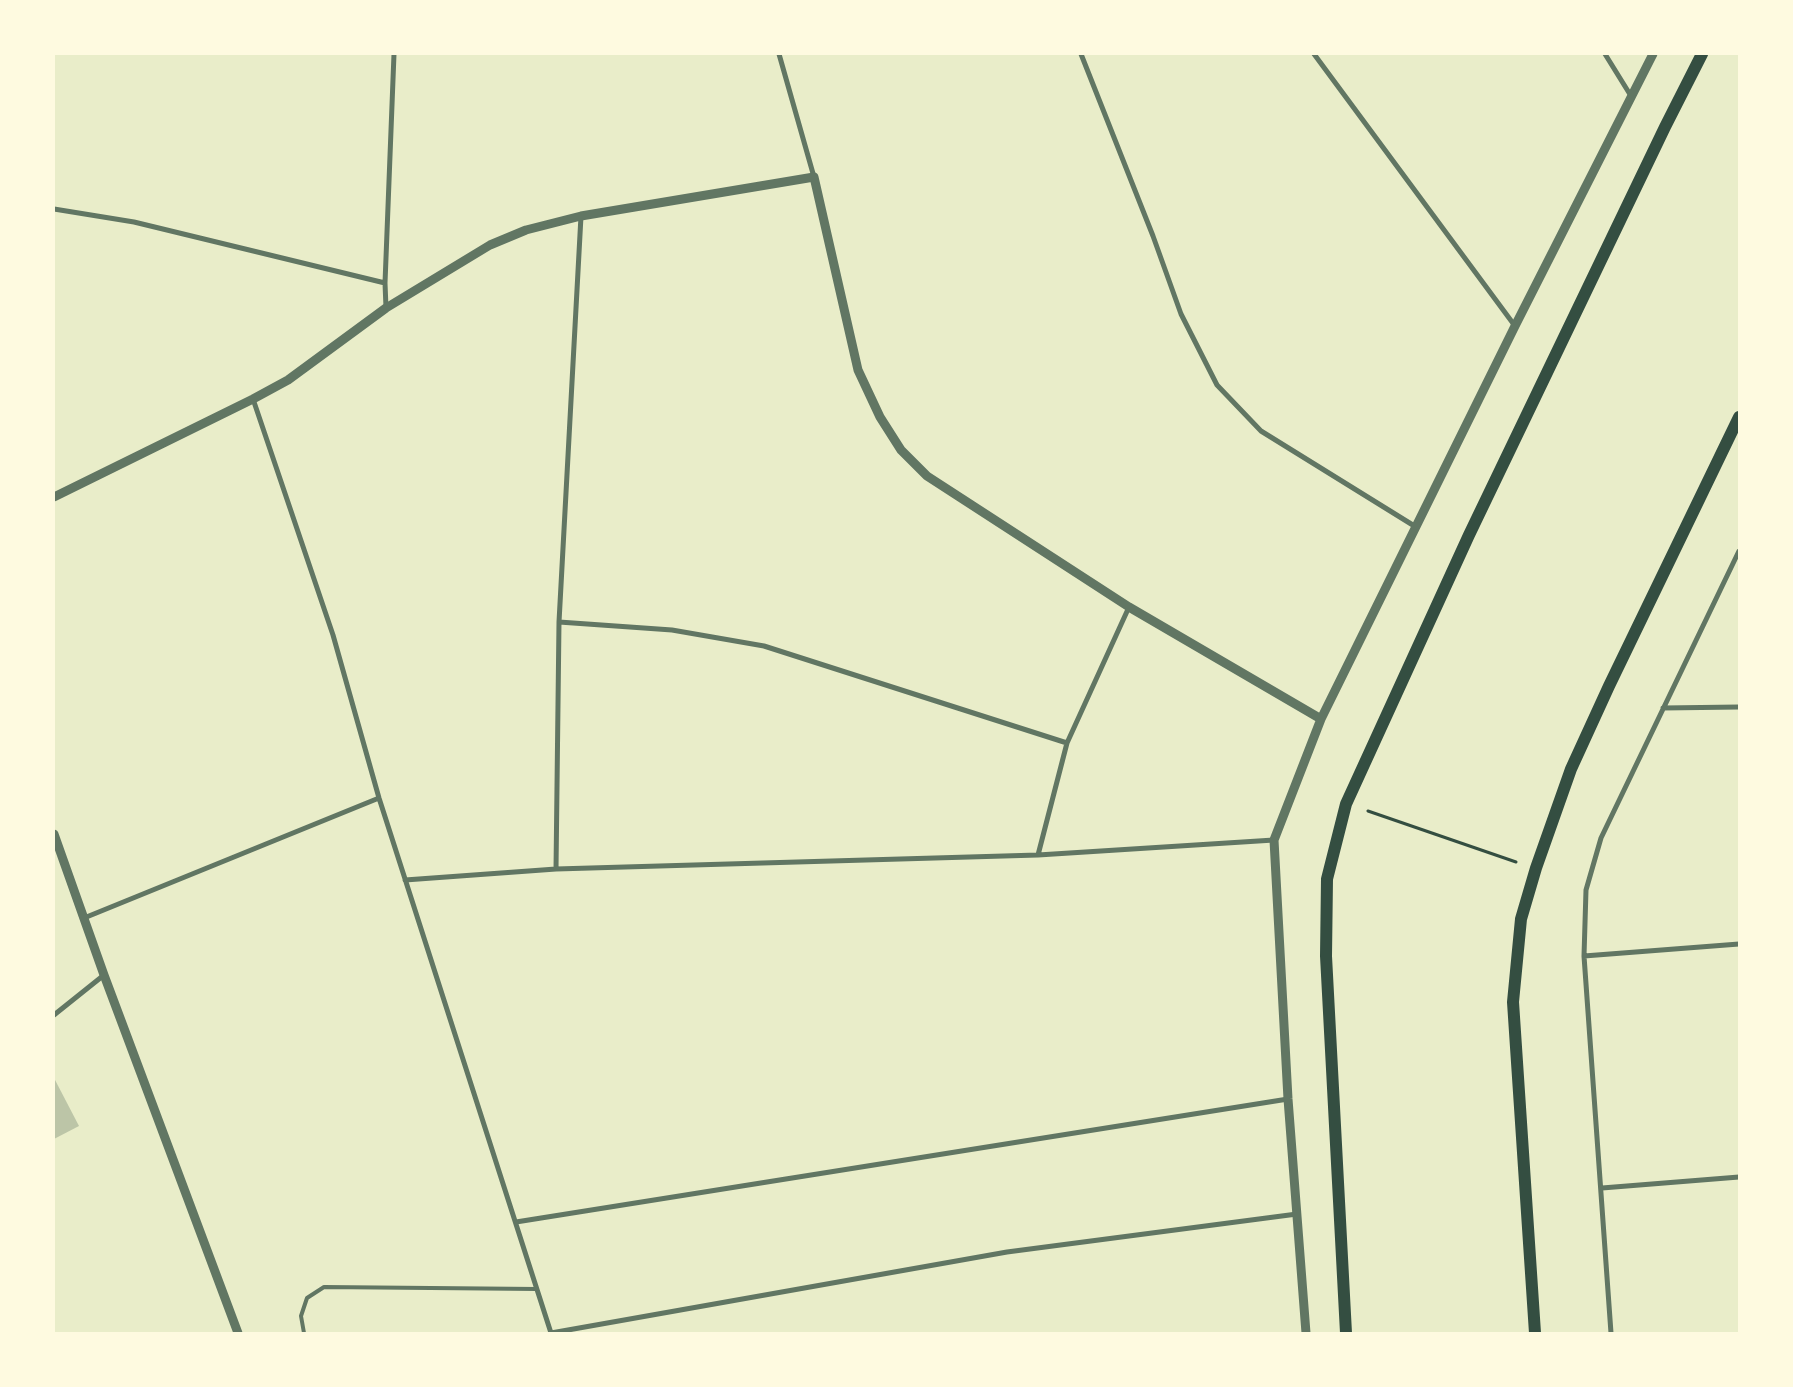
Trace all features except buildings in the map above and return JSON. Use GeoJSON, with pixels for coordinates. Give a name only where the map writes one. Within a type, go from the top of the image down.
{"type":"FeatureCollection","features":[{"type":"Feature","properties":{"kind":"main road"},"geometry":{"type":"LineString","coordinates":[[1346,1333],[1338,1210],[1326,946],[1327,879],[1346,804],[1469,535],[1702,54]]}},
{"type":"Feature","properties":{"kind":"main road"},"geometry":{"type":"LineString","coordinates":[[1535,1333],[1513,1002],[1522,919],[1536,868],[1571,769],[1739,417]]}},
{"type":"Feature","properties":{"kind":"street"},"geometry":{"type":"LineString","coordinates":[[386,308],[385,283],[394,54]]}},
{"type":"Feature","properties":{"kind":"street"},"geometry":{"type":"LineString","coordinates":[[779,54],[814,177],[858,370],[880,417],[901,450],[927,476],[1129,607],[1321,719]]}},
{"type":"Feature","properties":{"kind":"street"},"geometry":{"type":"LineString","coordinates":[[1081,54],[1182,314],[1217,385],[1261,431],[1416,527]]}},
{"type":"Feature","properties":{"kind":"street"},"geometry":{"type":"LineString","coordinates":[[1314,54],[1515,326]]}},
{"type":"Feature","properties":{"kind":"street"},"geometry":{"type":"LineString","coordinates":[[1605,54],[1631,96]]}},
{"type":"Feature","properties":{"kind":"street"},"geometry":{"type":"LineString","coordinates":[[1306,1333],[1288,1099],[1274,840],[1321,719],[1515,326],[1653,54]]}},
{"type":"Feature","properties":{"kind":"street"},"geometry":{"type":"LineString","coordinates":[[54,497],[288,380],[386,308],[490,245],[526,230],[581,216],[814,177]]}},
{"type":"Feature","properties":{"kind":"street"},"geometry":{"type":"LineString","coordinates":[[54,209],[134,222],[385,283]]}},
{"type":"Feature","properties":{"kind":"street"},"geometry":{"type":"LineString","coordinates":[[556,869],[559,622],[581,216]]}},
{"type":"Feature","properties":{"kind":"street"},"geometry":{"type":"LineString","coordinates":[[253,399],[333,636],[379,798],[551,1333],[1007,1252],[1297,1214]]}},
{"type":"Feature","properties":{"kind":"street"},"geometry":{"type":"LineString","coordinates":[[1611,1333],[1584,956],[1586,890],[1601,838],[1739,552]]}},
{"type":"Feature","properties":{"kind":"street"},"geometry":{"type":"LineString","coordinates":[[1038,855],[1067,743],[1129,607]]}},
{"type":"Feature","properties":{"kind":"street"},"geometry":{"type":"LineString","coordinates":[[559,622],[672,630],[764,646],[1067,743]]}},
{"type":"Feature","properties":{"kind":"street"},"geometry":{"type":"LineString","coordinates":[[1663,708],[1739,707]]}},
{"type":"Feature","properties":{"kind":"street"},"geometry":{"type":"LineString","coordinates":[[84,918],[379,798]]}},
{"type":"Feature","properties":{"kind":"street"},"geometry":{"type":"LineString","coordinates":[[54,834],[104,975],[238,1333]]}},
{"type":"Feature","properties":{"kind":"street"},"geometry":{"type":"LineString","coordinates":[[405,880],[556,869],[1038,855],[1274,840]]}},
{"type":"Feature","properties":{"kind":"street"},"geometry":{"type":"LineString","coordinates":[[1584,956],[1739,944]]}},
{"type":"Feature","properties":{"kind":"street"},"geometry":{"type":"LineString","coordinates":[[54,1015],[104,975]]}},
{"type":"Feature","properties":{"kind":"street"},"geometry":{"type":"LineString","coordinates":[[516,1222],[1288,1099]]}},
{"type":"Feature","properties":{"kind":"street"},"geometry":{"type":"LineString","coordinates":[[1602,1188],[1739,1177]]}},
{"type":"Feature","properties":{"kind":"lane"},"geometry":{"type":"LineString","coordinates":[[304,1333],[301,1316],[307,1298],[324,1287],[537,1289]]}},
{"type":"Feature","properties":{"kind":"path"},"geometry":{"type":"LineString","coordinates":[[1346,804],[1536,868]]}}]}
